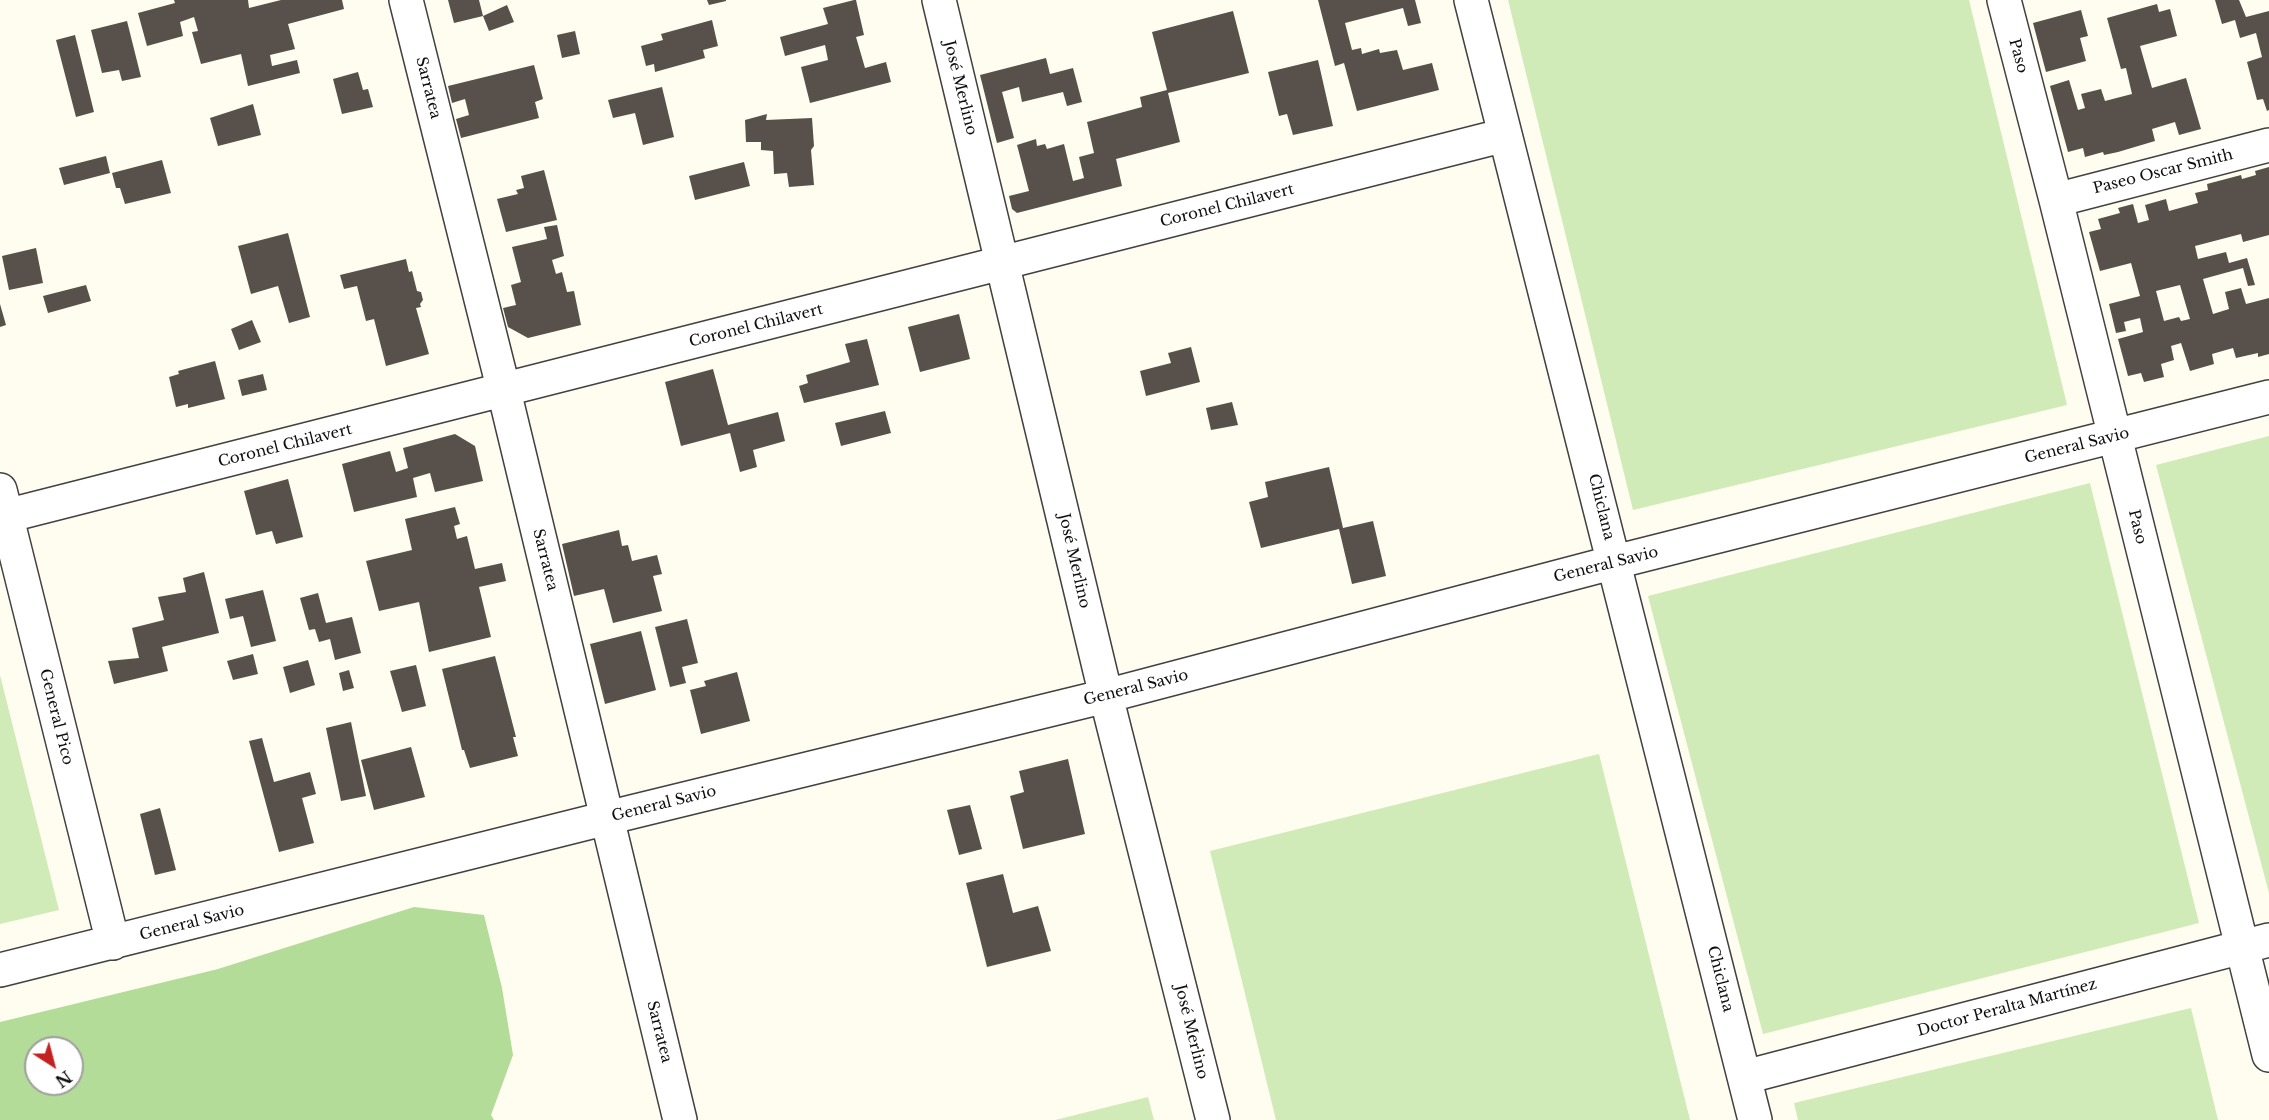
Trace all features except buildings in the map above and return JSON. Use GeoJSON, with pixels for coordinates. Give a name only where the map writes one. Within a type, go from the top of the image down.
{"type":"FeatureCollection","features":[{"type":"Feature","properties":{"kind":"street","name":"Sarratea"},"geometry":{"type":"LineString","coordinates":[[405,0],[504,391],[680,1120]]}},
{"type":"Feature","properties":{"kind":"street","name":"José Merlino"},"geometry":{"type":"LineString","coordinates":[[939,0],[1004,263],[1106,696],[1214,1120]]}},
{"type":"Feature","properties":{"kind":"street","name":"Chiclana"},"geometry":{"type":"LineString","coordinates":[[1471,0],[1755,1120]]}},
{"type":"Feature","properties":{"kind":"street","name":"Paso"},"geometry":{"type":"LineString","coordinates":[[2004,0],[2115,437],[2256,943],[2269,1055]]}},
{"type":"Feature","properties":{"kind":"street","name":"Coronel Chilavert"},"geometry":{"type":"LineString","coordinates":[[3,503],[504,391],[1505,135]]}},
{"type":"Feature","properties":{"kind":"street","name":"Paseo Oscar Smith"},"geometry":{"type":"LineString","coordinates":[[2056,200],[2269,145]]}},
{"type":"Feature","properties":{"kind":"street","name":"General Savio"},"geometry":{"type":"LineString","coordinates":[[0,970],[1106,696],[1615,562],[2269,397]]}},
{"type":"Feature","properties":{"kind":"street","name":"General Pico"},"geometry":{"type":"LineString","coordinates":[[3,503],[113,943]]}},
{"type":"Feature","properties":{"kind":"street","name":"Doctor Peralta Martínez"},"geometry":{"type":"LineString","coordinates":[[1745,1077],[2256,943]]}},
{"type":"Feature","properties":{"kind":"green space"},"geometry":{"type":"Polygon","coordinates":[[[1508,0],[1969,0],[2067,405],[1633,510],[1508,0]]]}},
{"type":"Feature","properties":{"kind":"green space"},"geometry":{"type":"Polygon","coordinates":[[[2269,436],[2269,893],[2156,465],[2269,436]]]}},
{"type":"Feature","properties":{"kind":"green space"},"geometry":{"type":"Polygon","coordinates":[[[2090,483],[2199,923],[1763,1034],[1648,596],[2090,483]]]}},
{"type":"Feature","properties":{"kind":"green space"},"geometry":{"type":"Polygon","coordinates":[[[0,675],[59,910],[0,924],[0,675]]]}},
{"type":"Feature","properties":{"kind":"green space"},"geometry":{"type":"Polygon","coordinates":[[[1599,754],[1690,1120],[1276,1120],[1210,851],[1599,754]]]}},
{"type":"Feature","properties":{"kind":"green space"},"geometry":{"type":"Polygon","coordinates":[[[414,907],[484,915],[502,988],[513,1055],[491,1115],[494,1120],[0,1120],[0,1022],[218,969],[414,907]]]}},
{"type":"Feature","properties":{"kind":"green space"},"geometry":{"type":"Polygon","coordinates":[[[2191,1008],[2218,1120],[1798,1120],[1794,1103],[2191,1008]]]}},
{"type":"Feature","properties":{"kind":"green space"},"geometry":{"type":"Polygon","coordinates":[[[1148,1097],[1154,1120],[1055,1120],[1148,1097]]]}}]}
